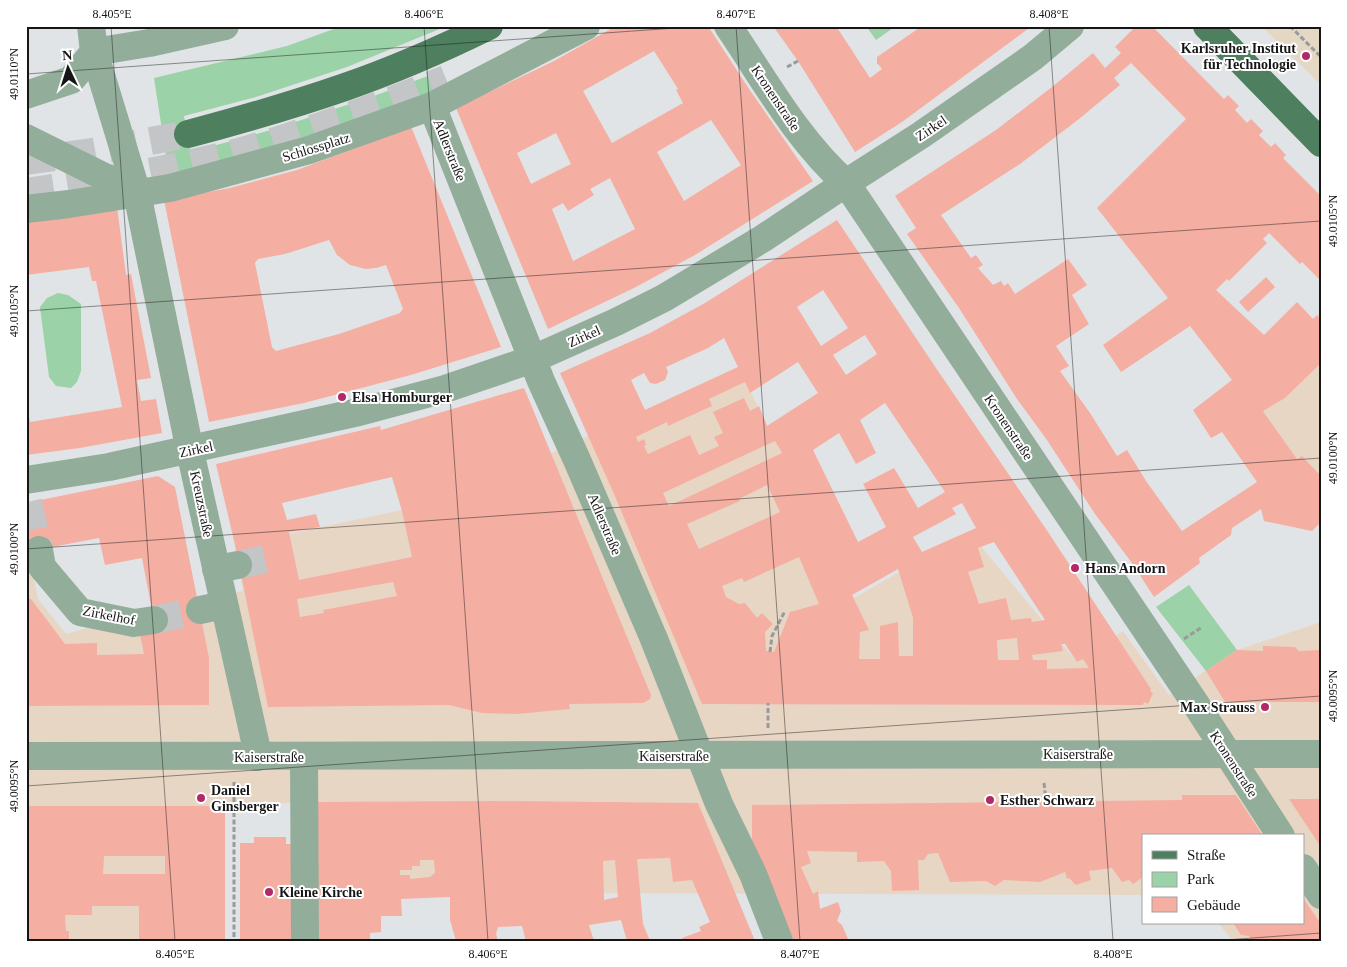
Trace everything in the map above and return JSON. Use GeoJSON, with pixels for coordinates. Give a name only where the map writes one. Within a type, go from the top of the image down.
{"type":"FeatureCollection","features":[{"type":"Feature","properties":{"kind":"main road"},"geometry":{"type":"LineString","coordinates":[[188,134],[276,110],[346,87],[440,50],[489,26]]}},
{"type":"Feature","properties":{"kind":"main road"},"geometry":{"type":"LineString","coordinates":[[1207,26],[1321,143]]}},
{"type":"Feature","properties":{"kind":"street"},"geometry":{"type":"LineString","coordinates":[[26,95],[72,80],[90,44],[149,43],[224,26]]}},
{"type":"Feature","properties":{"kind":"street"},"geometry":{"type":"LineString","coordinates":[[446,79],[555,26]]}},
{"type":"Feature","properties":{"kind":"street","name":"Schlossplatz"},"geometry":{"type":"LineString","coordinates":[[26,209],[170,188],[308,150],[432,106],[586,26]]}},
{"type":"Feature","properties":{"kind":"street","name":"Kronenstraße"},"geometry":{"type":"LineString","coordinates":[[728,26],[803,138],[828,167],[846,183],[1195,703],[1280,834]]}},
{"type":"Feature","properties":{"kind":"street","name":"Zirkel"},"geometry":{"type":"LineString","coordinates":[[27,491],[109,467],[190,451],[359,412],[444,389],[533,359],[616,322],[664,298],[762,239],[921,135],[1033,57],[1070,26]]}},
{"type":"Feature","properties":{"kind":"street","name":"Kreuzstraße"},"geometry":{"type":"LineString","coordinates":[[90,44],[137,193],[190,451],[227,567],[212,607],[257,750],[246,757]]}},
{"type":"Feature","properties":{"kind":"street","name":"Adlerstraße"},"geometry":{"type":"LineString","coordinates":[[432,106],[533,359],[654,639],[719,804],[752,874],[779,941]]}},
{"type":"Feature","properties":{"kind":"street"},"geometry":{"type":"LineString","coordinates":[[26,138],[137,193]]}},
{"type":"Feature","properties":{"kind":"street","name":"Zirkelhof"},"geometry":{"type":"LineString","coordinates":[[39,550],[42,566],[80,612],[134,623],[154,620]]}},
{"type":"Feature","properties":{"kind":"street","name":"Kaiserstraße"},"geometry":{"type":"LineString","coordinates":[[26,756],[1321,754]]}},
{"type":"Feature","properties":{"kind":"street"},"geometry":{"type":"LineString","coordinates":[[304,757],[305,941]]}},
{"type":"Feature","properties":{"kind":"street"},"geometry":{"type":"LineString","coordinates":[[1304,870],[1321,895]]}},
{"type":"Feature","properties":{"kind":"path"},"geometry":{"type":"LineString","coordinates":[[1290,26],[1321,57]]}},
{"type":"Feature","properties":{"kind":"path"},"geometry":{"type":"LineString","coordinates":[[1294,30],[1298,26]]}},
{"type":"Feature","properties":{"kind":"path"},"geometry":{"type":"LineString","coordinates":[[770,652],[772,636],[785,612]]}},
{"type":"Feature","properties":{"kind":"path"},"geometry":{"type":"LineString","coordinates":[[234,941],[246,757]]}},
{"type":"Feature","properties":{"kind":"shaded area","name":"Karlsruher Institut für Technologie"},"geometry":{"type":"Polygon","coordinates":[[[1261,26],[1321,26],[1321,85],[1261,26]]]}},
{"type":"Feature","properties":{"kind":"shaded area"},"geometry":{"type":"Polygon","coordinates":[[[1321,312],[1320,475],[1302,456],[1297,459],[1259,405],[1258,373],[1321,312]]]}},
{"type":"Feature","properties":{"kind":"shaded area"},"geometry":{"type":"Polygon","coordinates":[[[738,367],[854,598],[969,532],[1077,662],[1123,631],[1169,695],[1237,650],[1321,622],[1321,941],[1233,941],[1219,924],[1304,924],[1304,834],[1142,834],[1142,895],[311,892],[309,802],[225,806],[225,941],[26,941],[26,540],[38,599],[66,634],[152,610],[243,591],[235,545],[402,510],[392,477],[459,407],[524,388],[551,453],[738,367]]]}},
{"type":"Feature","properties":{"kind":"green space"},"geometry":{"type":"Polygon","coordinates":[[[342,26],[447,26],[347,67],[256,97],[184,116],[191,152],[271,130],[374,96],[441,71],[451,89],[170,182],[154,78],[287,46],[342,26]]]}},
{"type":"Feature","properties":{"kind":"green space"},"geometry":{"type":"Polygon","coordinates":[[[866,26],[896,26],[876,40],[866,26]]]}},
{"type":"Feature","properties":{"kind":"green space"},"geometry":{"type":"Polygon","coordinates":[[[58,293],[68,295],[81,304],[81,371],[77,382],[71,388],[56,386],[49,377],[40,307],[47,298],[58,293]]]}},
{"type":"Feature","properties":{"kind":"green space"},"geometry":{"type":"Polygon","coordinates":[[[1189,585],[1237,650],[1206,671],[1156,607],[1189,585]]]}},
{"type":"Feature","properties":{"kind":"building"},"geometry":{"type":"Polygon","coordinates":[[[616,26],[708,26],[813,181],[695,255],[634,288],[548,329],[456,108],[554,61],[616,26]],[[654,51],[583,91],[612,143],[683,103],[676,90],[678,89],[654,51]],[[711,120],[657,152],[684,201],[741,165],[711,120]],[[556,133],[517,153],[531,184],[571,164],[556,133]],[[610,178],[590,189],[594,195],[568,211],[563,203],[552,209],[573,261],[635,229],[610,178]]]}},
{"type":"Feature","properties":{"kind":"building"},"geometry":{"type":"Polygon","coordinates":[[[773,26],[836,26],[870,78],[882,69],[877,64],[877,57],[922,26],[1032,26],[902,122],[855,152],[798,61],[773,26]]]}},
{"type":"Feature","properties":{"kind":"building"},"geometry":{"type":"Polygon","coordinates":[[[1136,26],[1152,26],[1224,99],[1228,95],[1239,106],[1235,110],[1247,123],[1251,119],[1263,131],[1259,135],[1271,147],[1275,143],[1286,155],[1283,158],[1321,196],[1321,281],[1302,262],[1300,264],[1269,233],[1263,239],[1267,243],[1229,281],[1227,279],[1216,290],[1264,335],[1297,302],[1313,319],[1317,315],[1321,320],[1321,363],[1285,398],[1263,411],[1297,459],[1302,456],[1321,476],[1321,522],[1312,531],[1264,521],[1261,509],[1232,528],[1231,535],[1199,558],[1200,563],[1154,597],[1132,563],[1095,514],[1047,440],[1017,399],[959,308],[907,234],[916,228],[895,196],[996,130],[1093,53],[1105,68],[1121,53],[1115,47],[1136,26]],[[1131,63],[1114,78],[1120,85],[1079,119],[1020,164],[941,215],[971,258],[976,255],[983,265],[978,268],[993,285],[1001,281],[1004,286],[1008,283],[1015,294],[1068,259],[1087,285],[1072,295],[1089,324],[1056,346],[1069,366],[1060,371],[1090,413],[1117,456],[1127,450],[1146,481],[1182,531],[1257,482],[1222,432],[1211,438],[1193,410],[1232,380],[1190,326],[1121,372],[1103,345],[1168,298],[1097,208],[1186,119],[1131,63]]]}},
{"type":"Feature","properties":{"kind":"building"},"geometry":{"type":"Polygon","coordinates":[[[410,124],[501,347],[411,375],[304,403],[209,422],[164,200],[230,188],[297,170],[353,149],[410,124]],[[329,240],[285,254],[258,259],[255,263],[272,347],[276,351],[339,334],[400,313],[403,309],[386,265],[366,269],[350,265],[337,255],[329,240]]]}},
{"type":"Feature","properties":{"kind":"building"},"geometry":{"type":"Polygon","coordinates":[[[117,207],[126,275],[131,274],[151,378],[137,380],[141,401],[156,399],[162,433],[80,448],[26,455],[26,399],[30,422],[122,407],[96,281],[92,281],[89,267],[26,275],[26,218],[117,207]]]}},
{"type":"Feature","properties":{"kind":"building"},"geometry":{"type":"Polygon","coordinates":[[[837,220],[1048,532],[1151,689],[1150,691],[1153,693],[1148,704],[1144,702],[1143,705],[702,704],[614,494],[560,373],[650,333],[705,303],[837,220]],[[823,290],[797,307],[821,346],[848,328],[823,290]],[[865,335],[833,355],[846,375],[877,354],[865,335]],[[724,338],[708,348],[666,367],[668,372],[665,380],[656,384],[650,383],[644,373],[631,380],[645,410],[738,367],[724,338]],[[798,362],[750,393],[745,382],[709,399],[712,406],[668,426],[667,422],[636,437],[638,442],[644,439],[646,445],[644,446],[648,454],[690,435],[699,455],[719,446],[714,437],[723,433],[713,412],[744,398],[750,411],[759,406],[767,426],[818,393],[798,362]],[[885,403],[860,420],[876,453],[856,464],[839,433],[813,450],[858,542],[886,527],[863,484],[894,468],[918,508],[945,492],[885,403]],[[775,441],[663,493],[669,506],[782,453],[775,441]],[[767,485],[739,499],[740,501],[687,524],[699,549],[780,512],[767,485]],[[962,503],[952,508],[956,514],[913,537],[922,552],[976,528],[962,503]],[[994,542],[978,548],[984,567],[968,572],[979,604],[1006,598],[1011,620],[1031,618],[1032,622],[1045,620],[994,542]],[[799,557],[744,582],[742,578],[722,586],[726,597],[739,604],[745,603],[757,618],[762,613],[773,624],[765,632],[766,651],[774,652],[790,612],[819,604],[799,557]],[[898,569],[852,595],[869,630],[860,632],[859,659],[880,659],[880,626],[898,622],[899,656],[913,656],[913,618],[898,569]],[[1017,638],[997,640],[998,660],[1019,660],[1017,638]],[[1061,644],[1063,651],[1032,655],[1033,660],[1047,660],[1047,669],[1089,668],[1083,659],[1077,662],[1065,644],[1061,644]]]}},
{"type":"Feature","properties":{"kind":"building"},"geometry":{"type":"Polygon","coordinates":[[[1266,277],[1275,287],[1248,312],[1239,302],[1266,277]]]}},
{"type":"Feature","properties":{"kind":"building"},"geometry":{"type":"Polygon","coordinates":[[[524,388],[651,695],[650,699],[643,703],[569,704],[570,709],[517,714],[482,713],[449,705],[268,707],[235,545],[216,464],[380,426],[381,430],[524,388]],[[392,477],[282,503],[287,520],[316,514],[320,527],[289,532],[299,580],[412,557],[392,477]],[[393,582],[297,599],[300,617],[324,613],[323,610],[397,596],[393,582]]]}},
{"type":"Feature","properties":{"kind":"building"},"geometry":{"type":"Polygon","coordinates":[[[158,476],[175,487],[209,658],[209,705],[26,706],[26,599],[31,599],[65,644],[97,643],[97,655],[144,654],[140,635],[152,610],[142,558],[105,565],[99,538],[26,552],[26,503],[158,476]]]}},
{"type":"Feature","properties":{"kind":"building"},"geometry":{"type":"Polygon","coordinates":[[[1263,646],[1295,647],[1299,651],[1321,650],[1321,702],[1225,702],[1206,671],[1237,650],[1263,651],[1263,646]]]}},
{"type":"Feature","properties":{"kind":"building"},"geometry":{"type":"Polygon","coordinates":[[[1182,795],[1236,795],[1262,834],[1142,834],[1142,878],[1133,884],[1129,880],[1122,882],[1112,868],[1089,871],[1091,880],[1076,885],[1069,878],[1067,879],[1065,872],[1040,882],[1004,880],[995,886],[986,881],[950,882],[938,853],[928,854],[924,860],[918,860],[919,890],[892,891],[891,871],[884,861],[857,862],[857,852],[807,851],[811,863],[801,867],[813,894],[818,891],[820,909],[838,902],[841,911],[837,921],[842,925],[849,941],[794,941],[752,842],[752,805],[1182,800],[1182,795]]]}},
{"type":"Feature","properties":{"kind":"building"},"geometry":{"type":"Polygon","coordinates":[[[1289,799],[1321,799],[1321,847],[1289,799]]]}},
{"type":"Feature","properties":{"kind":"building"},"geometry":{"type":"Polygon","coordinates":[[[309,802],[698,803],[755,941],[683,941],[682,938],[701,931],[699,927],[710,922],[692,880],[673,882],[670,858],[637,859],[643,924],[650,941],[627,941],[621,920],[589,925],[594,941],[526,941],[522,926],[498,927],[496,934],[498,941],[456,941],[450,920],[450,897],[401,899],[402,916],[381,916],[381,932],[370,933],[370,941],[313,941],[309,802]],[[420,860],[420,866],[412,866],[412,870],[400,870],[400,875],[410,875],[410,879],[430,877],[435,873],[434,860],[420,860]],[[615,860],[603,861],[604,900],[618,897],[615,860]]]}},
{"type":"Feature","properties":{"kind":"building"},"geometry":{"type":"Polygon","coordinates":[[[26,806],[225,806],[225,941],[139,941],[139,906],[92,906],[92,915],[65,915],[66,931],[69,931],[69,941],[26,941],[26,806]],[[104,856],[103,874],[165,874],[165,856],[104,856]]]}},
{"type":"Feature","properties":{"kind":"building","name":"Kleine Kirche"},"geometry":{"type":"Polygon","coordinates":[[[254,837],[286,837],[286,844],[298,844],[297,941],[240,941],[240,843],[254,843],[254,837]]]}},
{"type":"Feature","properties":{"kind":"building"},"geometry":{"type":"Polygon","coordinates":[[[1304,899],[1321,924],[1321,941],[1252,941],[1249,936],[1241,935],[1234,924],[1304,924],[1304,899]]]}},
{"type":"Feature","properties":{"kind":"tunnel"},"geometry":{"type":"LineString","coordinates":[[26,192],[111,179],[249,149],[348,116],[446,79]]}},
{"type":"Feature","properties":{"kind":"tunnel"},"geometry":{"type":"LineString","coordinates":[[26,161],[92,152],[188,134]]}},
{"type":"Feature","properties":{"kind":"tunnel"},"geometry":{"type":"LineString","coordinates":[[28,502],[39,550]]}},
{"type":"Feature","properties":{"kind":"tunnel"},"geometry":{"type":"LineString","coordinates":[[238,565],[265,559]]}},
{"type":"Feature","properties":{"kind":"tunnel"},"geometry":{"type":"LineString","coordinates":[[154,620],[200,610]]}},
{"type":"Feature","properties":{"kind":"place","name":"Karlsruher Institut für Technologie"},"geometry":{"type":"Point","coordinates":[1306,56]}},
{"type":"Feature","properties":{"kind":"place","name":"Elsa Homburger"},"geometry":{"type":"Point","coordinates":[342,397]}},
{"type":"Feature","properties":{"kind":"place","name":"Hans Andorn"},"geometry":{"type":"Point","coordinates":[1075,568]}},
{"type":"Feature","properties":{"kind":"place","name":"Max Strauss"},"geometry":{"type":"Point","coordinates":[1265,707]}},
{"type":"Feature","properties":{"kind":"place","name":"Daniel Ginsberger"},"geometry":{"type":"Point","coordinates":[201,798]}},
{"type":"Feature","properties":{"kind":"place","name":"Esther Schwarz"},"geometry":{"type":"Point","coordinates":[990,800]}},
{"type":"Feature","properties":{"kind":"place","name":"Kleine Kirche"},"geometry":{"type":"Point","coordinates":[269,892]}}]}
